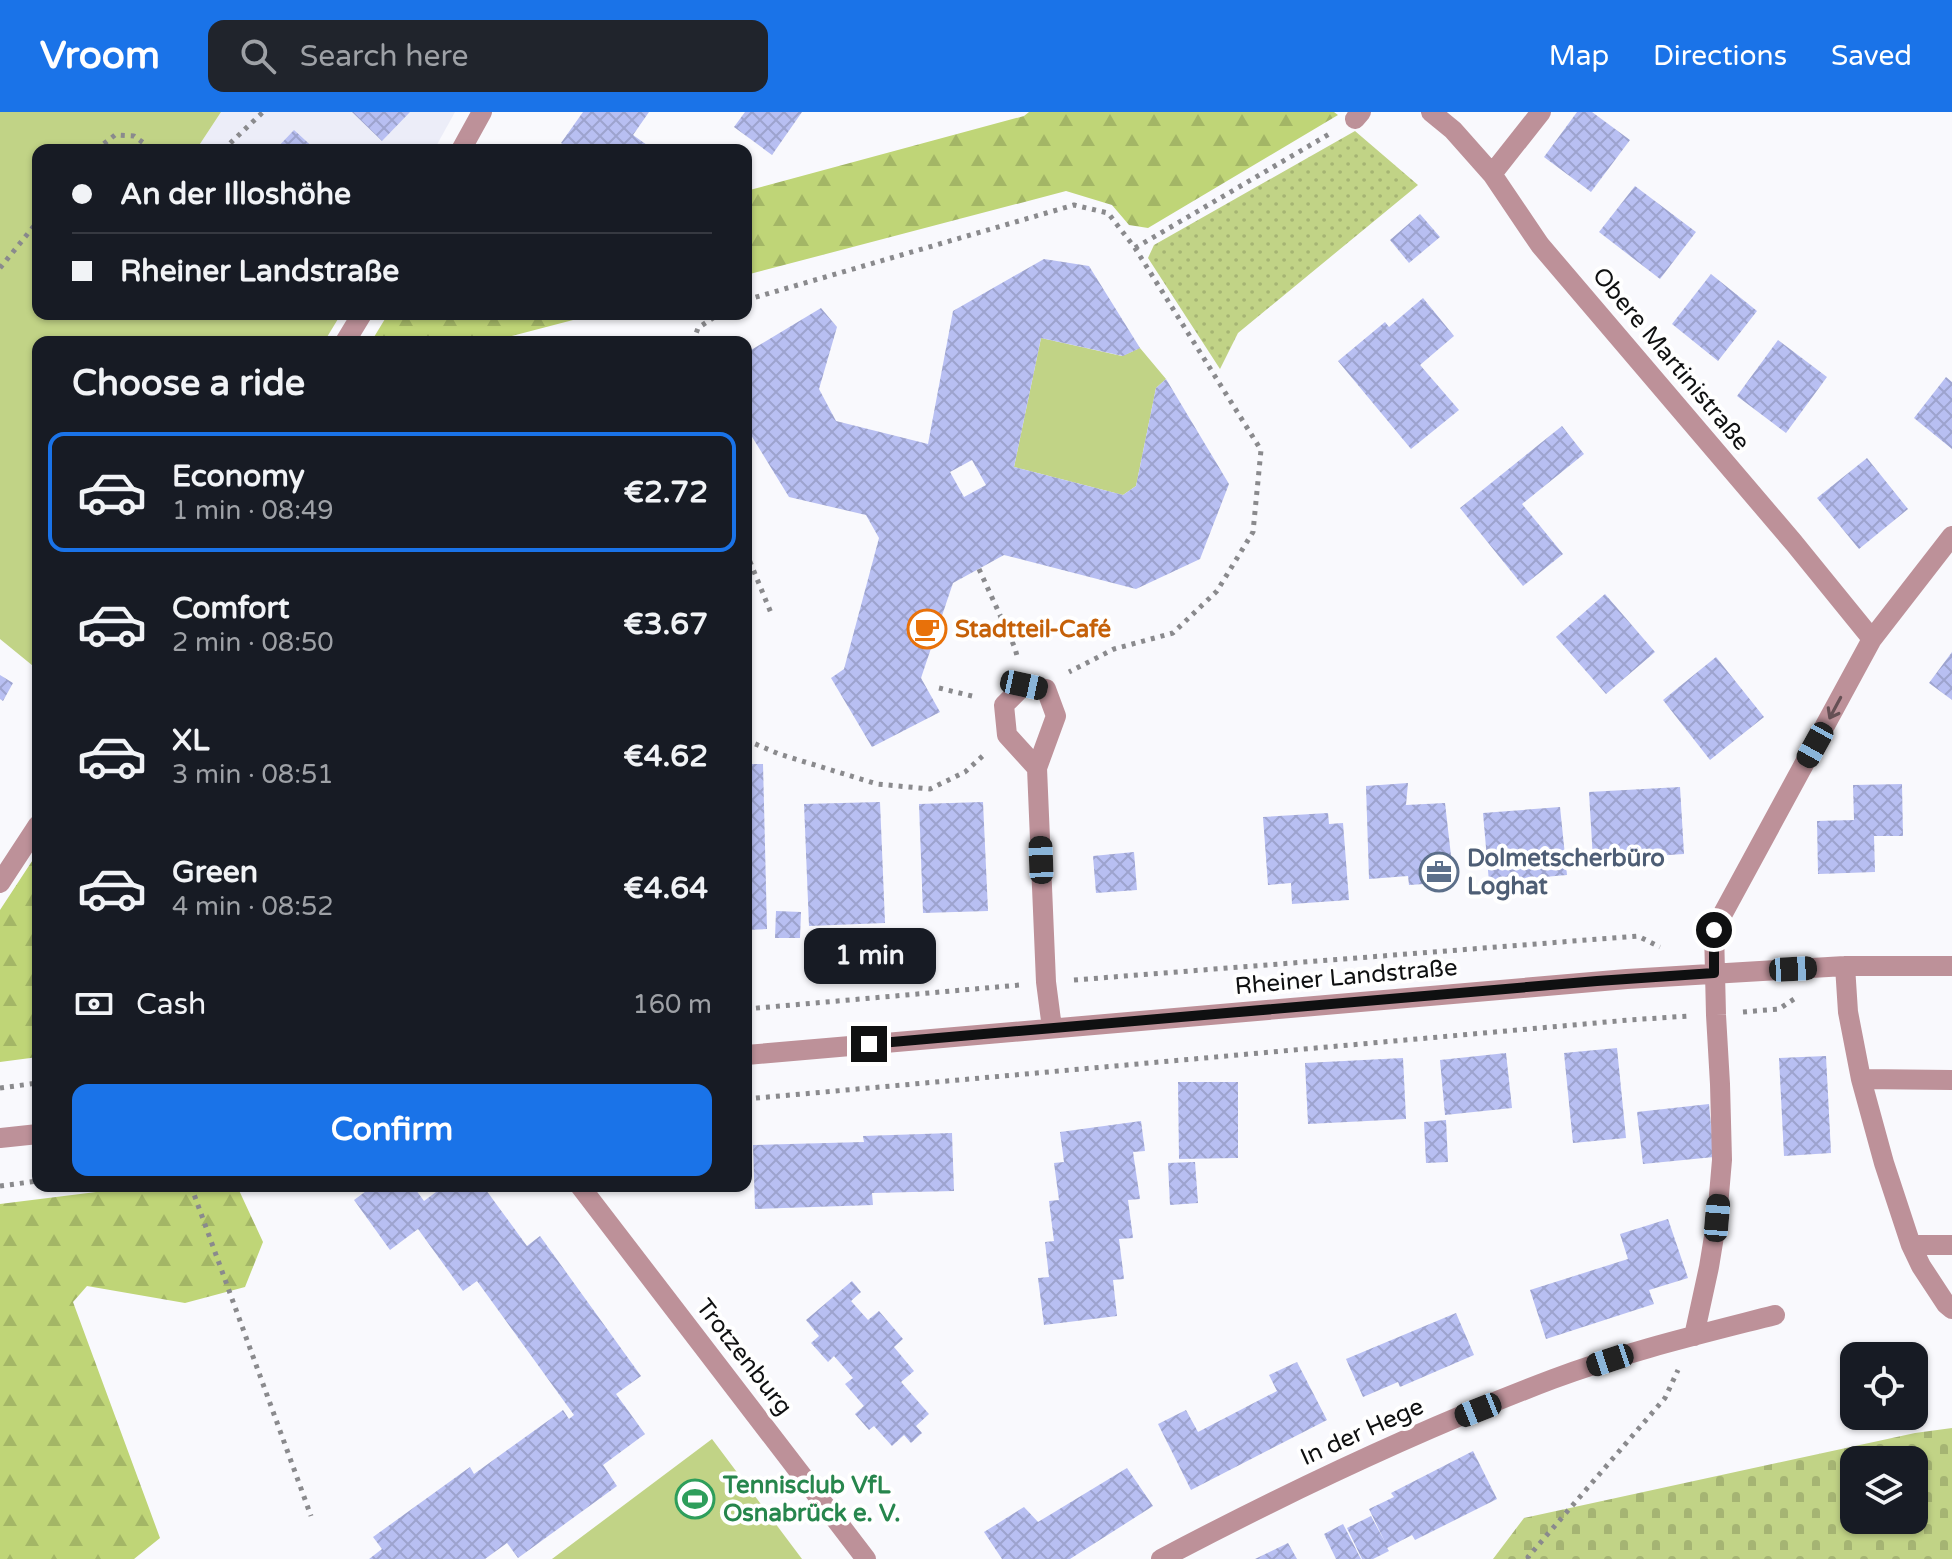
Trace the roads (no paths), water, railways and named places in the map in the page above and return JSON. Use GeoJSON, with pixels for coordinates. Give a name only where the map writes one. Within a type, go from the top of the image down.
{"type":"FeatureCollection","features":[{"type":"Feature","properties":{"kind":"street"},"geometry":{"type":"LineString","coordinates":[[464,144],[482,112]]}},
{"type":"Feature","properties":{"kind":"street","name":"Obere Martinistraße"},"geometry":{"type":"LineString","coordinates":[[1431,112],[1453,130],[1492,174],[1540,245],[1872,639]]}},
{"type":"Feature","properties":{"kind":"street"},"geometry":{"type":"LineString","coordinates":[[1492,174],[1541,112]]}},
{"type":"Feature","properties":{"kind":"street"},"geometry":{"type":"LineString","coordinates":[[1694,1336],[1717,1218],[1722,1160],[1714,930],[1872,639],[1952,536]]}},
{"type":"Feature","properties":{"kind":"street"},"geometry":{"type":"LineString","coordinates":[[1037,768],[1007,735],[1004,705],[1024,685],[1046,689],[1056,716],[1037,768],[1046,982],[1052,1028]]}},
{"type":"Feature","properties":{"kind":"street"},"geometry":{"type":"LineString","coordinates":[[0,883],[32,834]]}},
{"type":"Feature","properties":{"kind":"street"},"geometry":{"type":"LineString","coordinates":[[1845,966],[1848,1012],[1861,1079],[1884,1163],[1911,1245],[1921,1266],[1952,1309]]}},
{"type":"Feature","properties":{"kind":"street","name":"Rheiner Landstraße"},"geometry":{"type":"LineString","coordinates":[[752,1054],[1612,980],[1845,966],[1952,966]]}},
{"type":"Feature","properties":{"kind":"street"},"geometry":{"type":"LineString","coordinates":[[1861,1079],[1952,1080]]}},
{"type":"Feature","properties":{"kind":"street"},"geometry":{"type":"LineString","coordinates":[[0,1138],[32,1135]]}},
{"type":"Feature","properties":{"kind":"street","name":"Trotzenburg"},"geometry":{"type":"LineString","coordinates":[[585,1192],[866,1559]]}},
{"type":"Feature","properties":{"kind":"street"},"geometry":{"type":"LineString","coordinates":[[1911,1245],[1952,1245]]}},
{"type":"Feature","properties":{"kind":"street","name":"In der Hege"},"geometry":{"type":"LineString","coordinates":[[1161,1559],[1351,1464],[1554,1379],[1639,1351],[1775,1315]]}},
{"type":"Feature","properties":{"kind":"place","name":"Stadtteil-Café"},"geometry":{"type":"Point","coordinates":[927,629]}},
{"type":"Feature","properties":{"kind":"place","name":"Dolmetscherbüro Loghat"},"geometry":{"type":"Point","coordinates":[1439,872]}},
{"type":"Feature","properties":{"kind":"place","name":"Tennisclub VfL Osnabrück e. V."},"geometry":{"type":"Point","coordinates":[695,1499]}}]}
